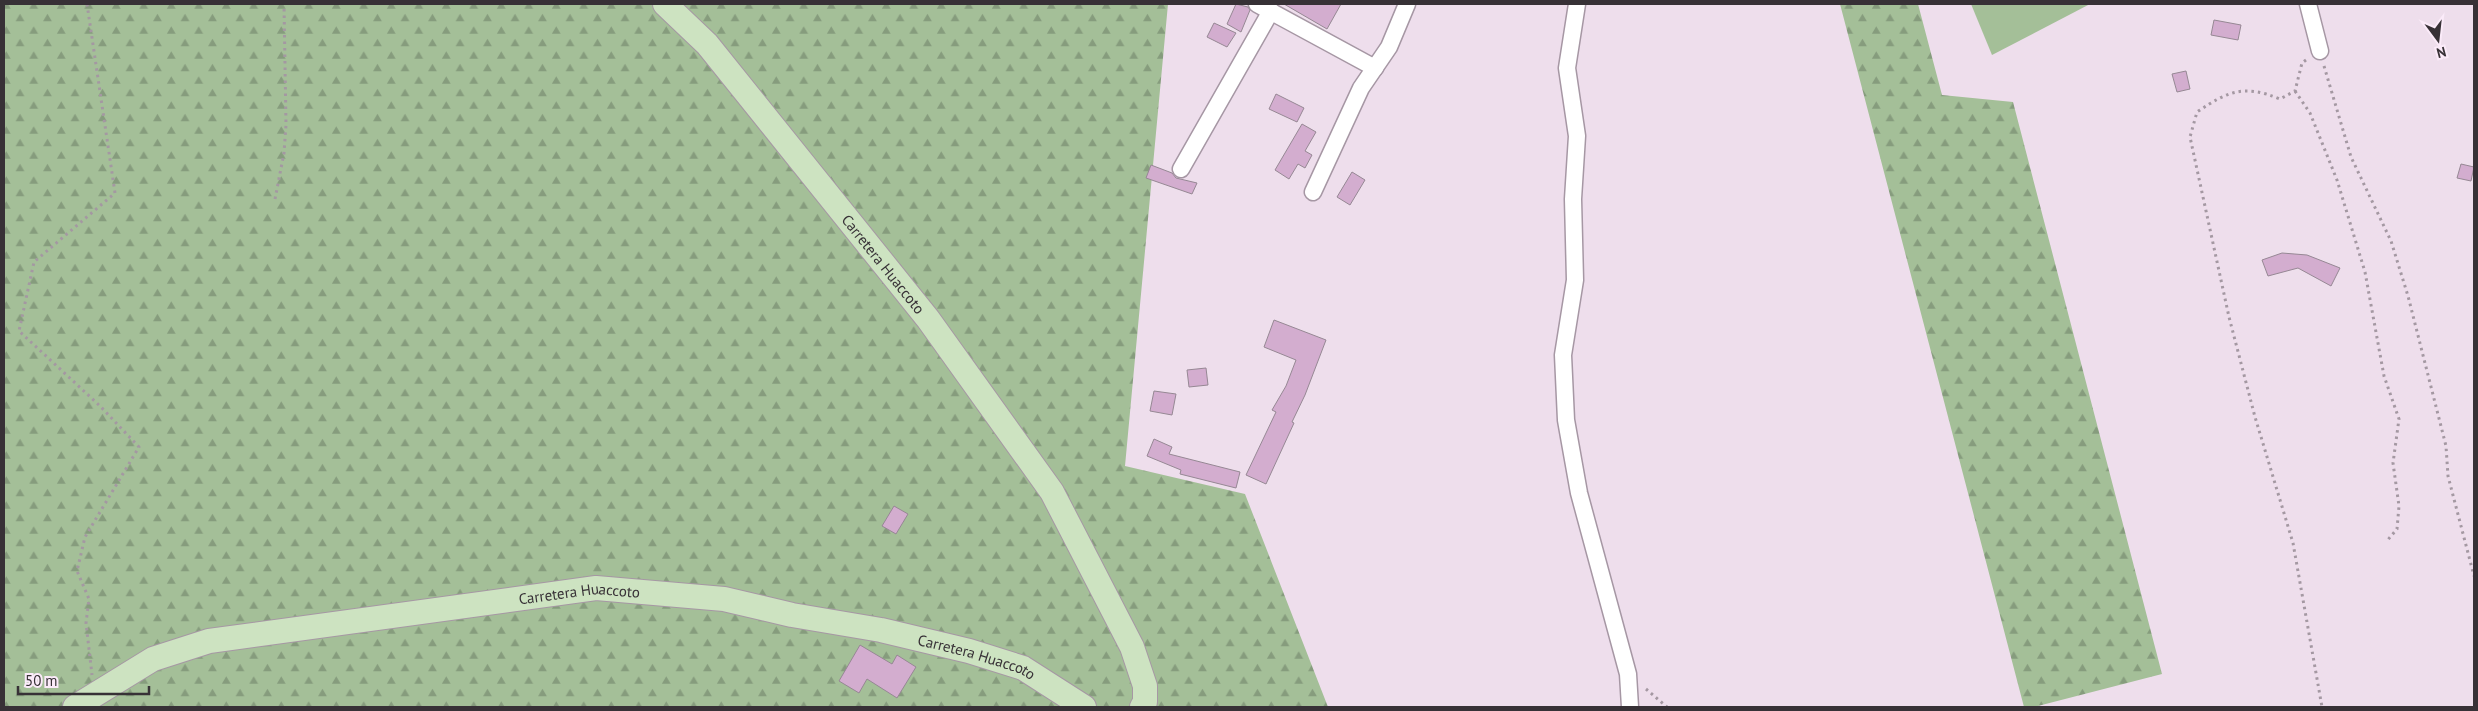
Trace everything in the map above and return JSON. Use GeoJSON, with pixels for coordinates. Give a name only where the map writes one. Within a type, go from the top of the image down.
{"type":"FeatureCollection","features":[{"type":"Feature","properties":{"kind":"street","name":"Carretera Huaccoto"},"geometry":{"type":"LineString","coordinates":[[665,4],[707,44],[928,319],[1052,492],[1132,647],[1145,686],[1145,702],[1142,707]]}},
{"type":"Feature","properties":{"kind":"street"},"geometry":{"type":"LineString","coordinates":[[1313,192],[1361,88],[1389,47],[1407,4]]}},
{"type":"Feature","properties":{"kind":"street"},"geometry":{"type":"LineString","coordinates":[[1577,4],[1568,68],[1577,136],[1574,199],[1575,280],[1563,355],[1566,420],[1579,493],[1628,674],[1630,707]]}},
{"type":"Feature","properties":{"kind":"street"},"geometry":{"type":"LineString","coordinates":[[2308,4],[2320,51]]}},
{"type":"Feature","properties":{"kind":"street"},"geometry":{"type":"LineString","coordinates":[[1181,169],[1264,7],[1375,68]]}},
{"type":"Feature","properties":{"kind":"street","name":"Carretera Huaccoto"},"geometry":{"type":"LineString","coordinates":[[75,707],[96,692],[152,659],[209,641],[596,588],[724,599],[792,615],[881,630],[969,651],[1023,668],[1084,707]]}},
{"type":"Feature","properties":{"kind":"path"},"geometry":{"type":"LineString","coordinates":[[87,4],[115,193],[34,262],[19,331],[100,406],[139,447],[85,537],[77,571],[89,599],[86,623],[90,665],[96,692]]}},
{"type":"Feature","properties":{"kind":"path"},"geometry":{"type":"LineString","coordinates":[[275,199],[284,153],[286,126],[284,4]]}},
{"type":"Feature","properties":{"kind":"path"},"geometry":{"type":"LineString","coordinates":[[2322,707],[2293,543],[2255,417],[2229,317],[2190,137],[2197,112],[2217,98],[2236,90],[2260,90],[2280,99],[2295,91],[2302,63],[2320,51],[2351,157],[2391,241],[2408,296],[2446,446],[2448,476],[2474,576]]}},
{"type":"Feature","properties":{"kind":"path"},"geometry":{"type":"LineString","coordinates":[[2295,91],[2310,113],[2337,180],[2366,272],[2384,376],[2400,419],[2393,463],[2399,506],[2397,528],[2386,542]]}},
{"type":"Feature","properties":{"kind":"green space"},"geometry":{"type":"Polygon","coordinates":[[[4,4],[1168,4],[1125,466],[1245,494],[1328,707],[4,707],[4,4]]]}},
{"type":"Feature","properties":{"kind":"green space"},"geometry":{"type":"Polygon","coordinates":[[[1840,4],[1918,4],[1942,95],[2013,102],[2162,674],[2034,707],[2024,707],[1840,4]]]}},
{"type":"Feature","properties":{"kind":"green space"},"geometry":{"type":"Polygon","coordinates":[[[1971,4],[2090,4],[1992,55],[1971,4]]]}},
{"type":"Feature","properties":{"kind":"building"},"geometry":{"type":"Polygon","coordinates":[[[1236,4],[1248,7],[1250,10],[1241,32],[1227,24],[1236,4]]]}},
{"type":"Feature","properties":{"kind":"building"},"geometry":{"type":"Polygon","coordinates":[[[1284,4],[1341,4],[1327,29],[1284,4]]]}},
{"type":"Feature","properties":{"kind":"building"},"geometry":{"type":"Polygon","coordinates":[[[2214,20],[2241,25],[2238,40],[2211,35],[2214,20]]]}},
{"type":"Feature","properties":{"kind":"building"},"geometry":{"type":"Polygon","coordinates":[[[1214,23],[1236,33],[1227,47],[1207,37],[1214,23]]]}},
{"type":"Feature","properties":{"kind":"building"},"geometry":{"type":"Polygon","coordinates":[[[2186,71],[2190,89],[2177,92],[2172,74],[2186,71]]]}},
{"type":"Feature","properties":{"kind":"building"},"geometry":{"type":"Polygon","coordinates":[[[1276,94],[1304,108],[1297,122],[1269,109],[1276,94]]]}},
{"type":"Feature","properties":{"kind":"building"},"geometry":{"type":"Polygon","coordinates":[[[1302,124],[1316,132],[1305,151],[1312,155],[1305,168],[1298,164],[1289,179],[1275,170],[1302,124]]]}},
{"type":"Feature","properties":{"kind":"building"},"geometry":{"type":"Polygon","coordinates":[[[2461,164],[2474,167],[2471,181],[2457,178],[2461,164]]]}},
{"type":"Feature","properties":{"kind":"building"},"geometry":{"type":"Polygon","coordinates":[[[1151,165],[1172,173],[1176,178],[1197,183],[1192,194],[1146,178],[1151,165]]]}},
{"type":"Feature","properties":{"kind":"building"},"geometry":{"type":"Polygon","coordinates":[[[1352,172],[1365,180],[1350,205],[1337,197],[1352,172]]]}},
{"type":"Feature","properties":{"kind":"building"},"geometry":{"type":"Polygon","coordinates":[[[2282,253],[2307,255],[2340,268],[2331,286],[2298,268],[2268,276],[2262,260],[2282,253]]]}},
{"type":"Feature","properties":{"kind":"building"},"geometry":{"type":"Polygon","coordinates":[[[1274,320],[1326,340],[1305,395],[1292,422],[1294,423],[1266,484],[1246,475],[1276,412],[1272,410],[1286,386],[1296,360],[1264,347],[1274,320]]]}},
{"type":"Feature","properties":{"kind":"building"},"geometry":{"type":"Polygon","coordinates":[[[1206,368],[1208,385],[1189,387],[1187,370],[1206,368]]]}},
{"type":"Feature","properties":{"kind":"building"},"geometry":{"type":"Polygon","coordinates":[[[1154,391],[1176,394],[1172,415],[1150,411],[1154,391]]]}},
{"type":"Feature","properties":{"kind":"building"},"geometry":{"type":"Polygon","coordinates":[[[1154,439],[1172,447],[1169,454],[1240,472],[1236,488],[1180,474],[1181,470],[1147,456],[1154,439]]]}},
{"type":"Feature","properties":{"kind":"building"},"geometry":{"type":"Polygon","coordinates":[[[894,506],[908,514],[896,534],[882,526],[894,506]]]}},
{"type":"Feature","properties":{"kind":"building"},"geometry":{"type":"Polygon","coordinates":[[[860,645],[892,664],[897,655],[916,667],[897,698],[867,679],[859,693],[839,681],[860,645]]]}}]}
